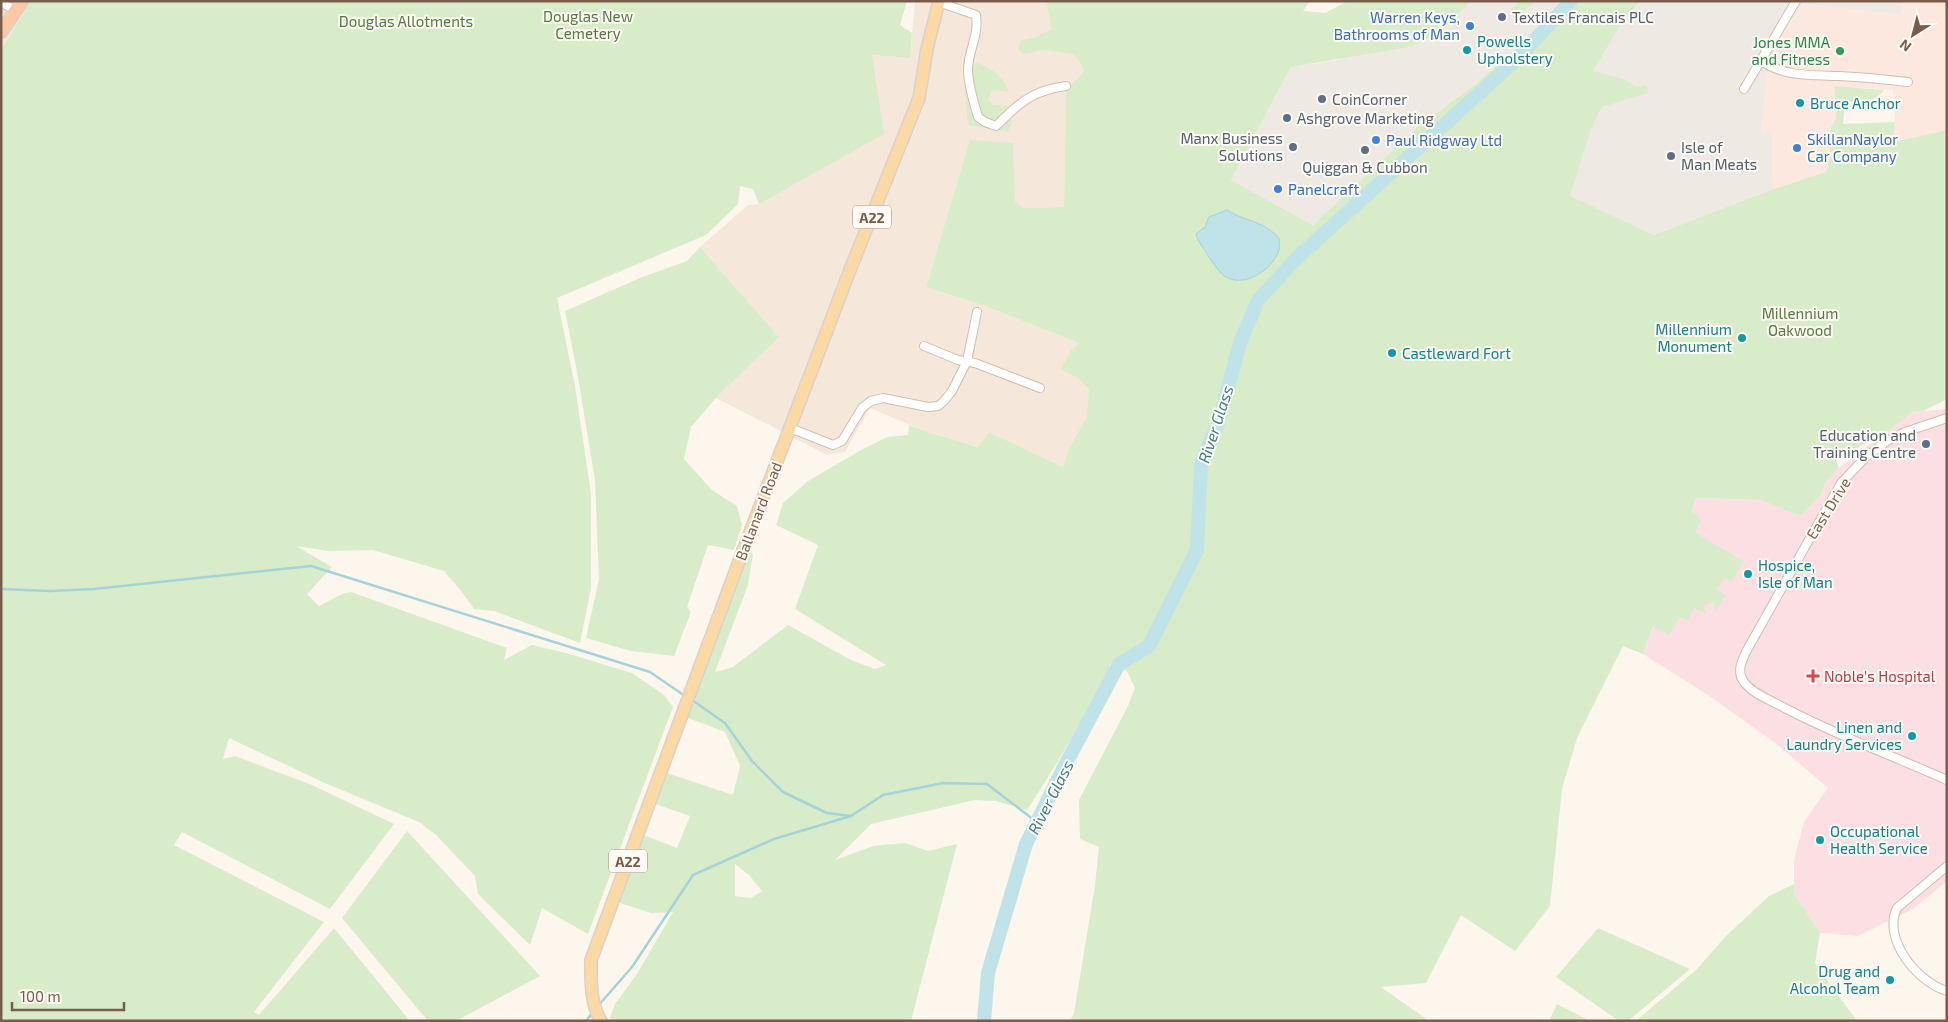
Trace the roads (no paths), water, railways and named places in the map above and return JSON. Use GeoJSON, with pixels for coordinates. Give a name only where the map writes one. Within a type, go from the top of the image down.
{"type":"FeatureCollection","features":[{"type":"Feature","properties":{"kind":"highway"},"geometry":{"type":"LineString","coordinates":[[1,32],[19,6]]}},
{"type":"Feature","properties":{"kind":"main road","name":"Ballanard Road"},"geometry":{"type":"LineString","coordinates":[[601,1021],[597,1014],[590,986],[591,960],[850,270],[919,98],[939,2]]}},
{"type":"Feature","properties":{"kind":"street"},"geometry":{"type":"LineString","coordinates":[[1744,89],[1796,1]]}},
{"type":"Feature","properties":{"kind":"street"},"geometry":{"type":"LineString","coordinates":[[1,2],[19,6]]}},
{"type":"Feature","properties":{"kind":"street"},"geometry":{"type":"LineString","coordinates":[[939,2],[976,15],[976,35],[968,71],[978,116],[985,122],[996,126],[1022,101],[1034,94],[1049,88],[1066,86]]}},
{"type":"Feature","properties":{"kind":"street"},"geometry":{"type":"LineString","coordinates":[[1762,61],[1782,72],[1810,76],[1908,82]]}},
{"type":"Feature","properties":{"kind":"street"},"geometry":{"type":"LineString","coordinates":[[790,428],[833,445],[842,441],[862,408],[871,401],[883,398],[928,407],[938,406],[952,391],[967,361],[977,312]]}},
{"type":"Feature","properties":{"kind":"street"},"geometry":{"type":"LineString","coordinates":[[924,346],[958,360],[975,363],[1040,388]]}},
{"type":"Feature","properties":{"kind":"street","name":"East Drive"},"geometry":{"type":"LineString","coordinates":[[1947,418],[1905,432],[1887,441],[1866,457],[1841,483],[1747,650],[1740,669],[1743,682],[1754,691],[1812,723],[1947,780]]}},
{"type":"Feature","properties":{"kind":"street"},"geometry":{"type":"LineString","coordinates":[[1947,866],[1897,908],[1893,916],[1892,926],[1906,960],[1920,976],[1936,988],[1947,991]]}},
{"type":"Feature","properties":{"kind":"water"},"geometry":{"type":"Polygon","coordinates":[[[1227,210],[1260,224],[1279,238],[1279,250],[1276,257],[1264,271],[1256,276],[1239,280],[1223,275],[1198,240],[1196,234],[1205,227],[1209,217],[1227,210]]]}},
{"type":"Feature","properties":{"kind":"waterway","name":"River Glass"},"geometry":{"type":"LineString","coordinates":[[984,1021],[988,973],[1026,844],[1065,765],[1119,664],[1149,646],[1197,550],[1201,464],[1219,421],[1240,343],[1258,300],[1297,258],[1517,59],[1571,1]]}},
{"type":"Feature","properties":{"kind":"waterway"},"geometry":{"type":"LineString","coordinates":[[1,589],[50,591],[94,589],[311,566],[650,672],[685,696]]}},
{"type":"Feature","properties":{"kind":"waterway"},"geometry":{"type":"LineString","coordinates":[[692,700],[725,723],[752,761],[783,792],[827,813],[851,816]]}},
{"type":"Feature","properties":{"kind":"waterway"},"geometry":{"type":"LineString","coordinates":[[598,1006],[632,967],[693,875],[774,839],[851,816],[883,795],[943,783],[987,784],[1038,823]]}},
{"type":"Feature","properties":{"kind":"waterway"},"geometry":{"type":"LineString","coordinates":[[586,1021],[593,1012]]}},
{"type":"Feature","properties":{"kind":"place","name":"Textiles Francais PLC"},"geometry":{"type":"Point","coordinates":[1502,17]}},
{"type":"Feature","properties":{"kind":"place","name":"Warren Keys, Bathrooms of Man"},"geometry":{"type":"Point","coordinates":[1470,26]}},
{"type":"Feature","properties":{"kind":"place","name":"Powells Upholstery"},"geometry":{"type":"Point","coordinates":[1467,50]}},
{"type":"Feature","properties":{"kind":"place","name":"Jones MMA and Fitness"},"geometry":{"type":"Point","coordinates":[1840,51]}},
{"type":"Feature","properties":{"kind":"place","name":"CoinCorner"},"geometry":{"type":"Point","coordinates":[1322,99]}},
{"type":"Feature","properties":{"kind":"place","name":"Bruce Anchor"},"geometry":{"type":"Point","coordinates":[1800,103]}},
{"type":"Feature","properties":{"kind":"place","name":"Ashgrove Marketing"},"geometry":{"type":"Point","coordinates":[1287,118]}},
{"type":"Feature","properties":{"kind":"place","name":"Paul Ridgway Ltd"},"geometry":{"type":"Point","coordinates":[1376,140]}},
{"type":"Feature","properties":{"kind":"place","name":"Manx Business Solutions"},"geometry":{"type":"Point","coordinates":[1293,147]}},
{"type":"Feature","properties":{"kind":"place","name":"SkillanNaylor Car Company"},"geometry":{"type":"Point","coordinates":[1797,148]}},
{"type":"Feature","properties":{"kind":"place","name":"Quiggan & Cubbon"},"geometry":{"type":"Point","coordinates":[1365,150]}},
{"type":"Feature","properties":{"kind":"place","name":"Isle of Man Meats"},"geometry":{"type":"Point","coordinates":[1671,156]}},
{"type":"Feature","properties":{"kind":"place","name":"Panelcraft"},"geometry":{"type":"Point","coordinates":[1278,189]}},
{"type":"Feature","properties":{"kind":"place","name":"Millennium Monument"},"geometry":{"type":"Point","coordinates":[1742,338]}},
{"type":"Feature","properties":{"kind":"place","name":"Castleward Fort"},"geometry":{"type":"Point","coordinates":[1392,353]}},
{"type":"Feature","properties":{"kind":"place","name":"Education and Training Centre"},"geometry":{"type":"Point","coordinates":[1926,444]}},
{"type":"Feature","properties":{"kind":"place","name":"Hospice, Isle of Man"},"geometry":{"type":"Point","coordinates":[1748,574]}},
{"type":"Feature","properties":{"kind":"place","name":"Noble's Hospital"},"geometry":{"type":"Point","coordinates":[1813,676]}},
{"type":"Feature","properties":{"kind":"place","name":"Linen and Laundry Services"},"geometry":{"type":"Point","coordinates":[1912,736]}},
{"type":"Feature","properties":{"kind":"place","name":"Occupational Health Service"},"geometry":{"type":"Point","coordinates":[1820,840]}},
{"type":"Feature","properties":{"kind":"place","name":"Drug and Alcohol Team"},"geometry":{"type":"Point","coordinates":[1890,980]}},
{"type":"Feature","properties":{"kind":"park label","name":"Douglas Allotments"},"geometry":{"type":"Point","coordinates":[406,21]}},
{"type":"Feature","properties":{"kind":"park label","name":"Douglas New Cemetery"},"geometry":{"type":"Point","coordinates":[588,24]}},
{"type":"Feature","properties":{"kind":"park label","name":"Millennium Oakwood"},"geometry":{"type":"Point","coordinates":[1800,322]}}]}
